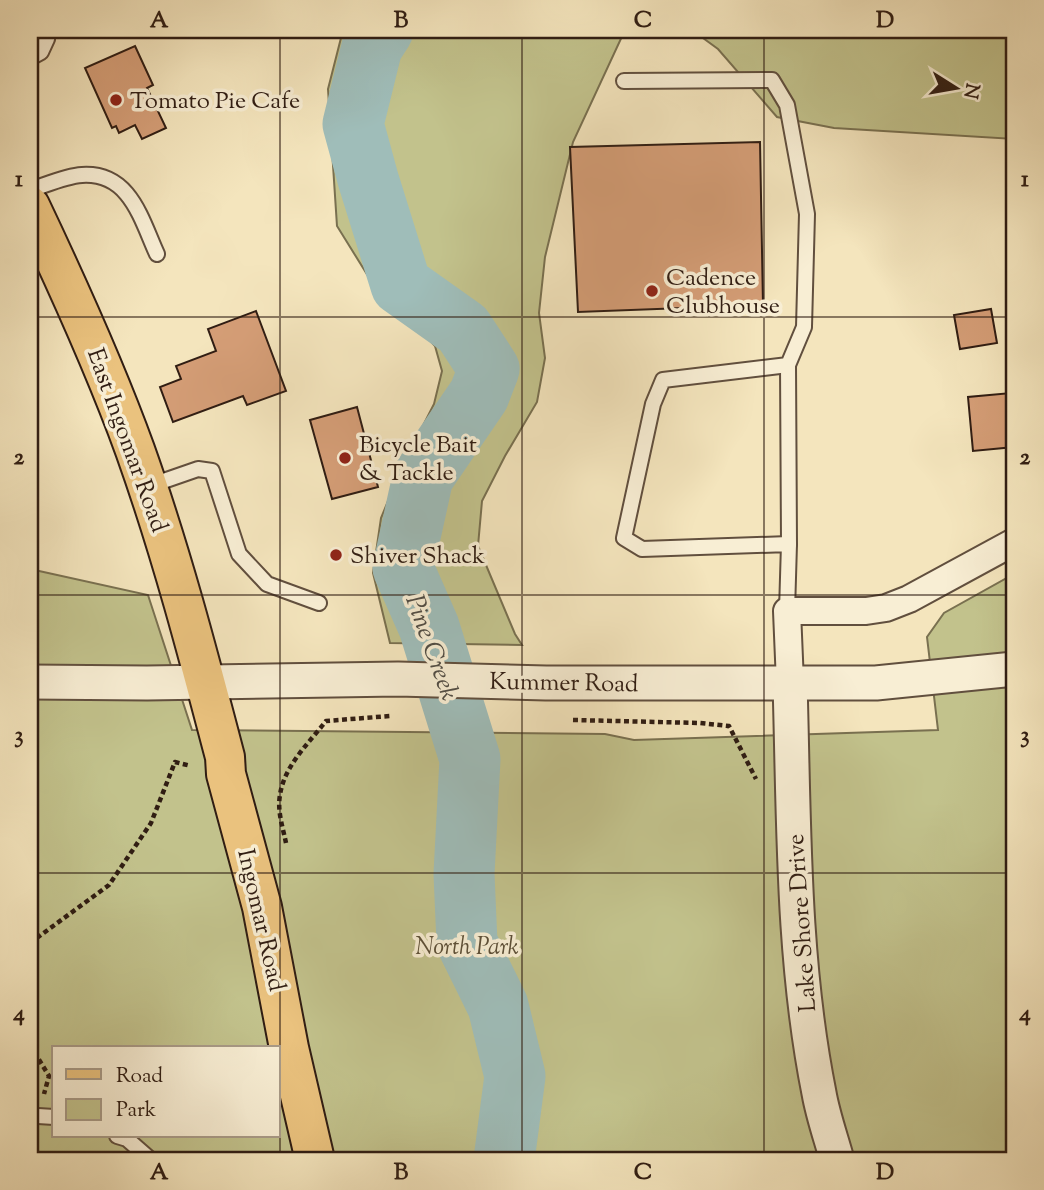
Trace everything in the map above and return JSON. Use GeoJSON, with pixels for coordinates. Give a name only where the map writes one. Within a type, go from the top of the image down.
{"type":"FeatureCollection","features":[{"type":"Feature","properties":{"kind":"main road","name":"East Ingomar Road"},"geometry":{"type":"LineString","coordinates":[[30,206],[106,373],[183,595],[205,681]]}},
{"type":"Feature","properties":{"kind":"main road","name":"Ingomar Road"},"geometry":{"type":"LineString","coordinates":[[205,681],[225,757],[226,774],[262,907],[289,1048],[315,1160]]}},
{"type":"Feature","properties":{"kind":"street"},"geometry":{"type":"LineString","coordinates":[[790,683],[787,611],[866,611],[886,608],[909,600],[1014,542]]}},
{"type":"Feature","properties":{"kind":"street","name":"Kummer Road"},"geometry":{"type":"LineString","coordinates":[[30,682],[398,679],[545,683],[876,683],[1014,669]]}},
{"type":"Feature","properties":{"kind":"street","name":"Lake Shore Drive"},"geometry":{"type":"LineString","coordinates":[[790,683],[796,904],[806,1014],[819,1095],[837,1160]]}},
{"type":"Feature","properties":{"kind":"lane"},"geometry":{"type":"LineString","coordinates":[[30,58],[41,52],[47,39],[42,30]]}},
{"type":"Feature","properties":{"kind":"lane"},"geometry":{"type":"LineString","coordinates":[[624,81],[772,80],[787,105],[807,215],[804,327],[788,365],[787,611]]}},
{"type":"Feature","properties":{"kind":"lane"},"geometry":{"type":"LineString","coordinates":[[30,190],[80,175],[106,176],[130,194],[157,254]]}},
{"type":"Feature","properties":{"kind":"lane"},"geometry":{"type":"LineString","coordinates":[[788,365],[663,380],[653,404],[624,538],[642,549],[789,544]]}},
{"type":"Feature","properties":{"kind":"lane"},"geometry":{"type":"LineString","coordinates":[[147,487],[198,469],[212,471],[239,554],[267,584],[319,603]]}},
{"type":"Feature","properties":{"kind":"lane"},"geometry":{"type":"LineString","coordinates":[[38,1116],[52,1117]]}},
{"type":"Feature","properties":{"kind":"lane"},"geometry":{"type":"LineString","coordinates":[[124,1138],[151,1160]]}},
{"type":"Feature","properties":{"kind":"path"},"geometry":{"type":"LineString","coordinates":[[288,855],[280,817],[280,794],[292,763],[326,721],[394,716]]}},
{"type":"Feature","properties":{"kind":"path"},"geometry":{"type":"LineString","coordinates":[[560,720],[729,726],[757,779],[757,792]]}},
{"type":"Feature","properties":{"kind":"path"},"geometry":{"type":"LineString","coordinates":[[30,943],[109,885],[151,823],[175,762],[226,774]]}},
{"type":"Feature","properties":{"kind":"path"},"geometry":{"type":"LineString","coordinates":[[30,1045],[49,1076],[38,1116]]}},
{"type":"Feature","properties":{"kind":"green space"},"geometry":{"type":"Polygon","coordinates":[[[343,30],[625,30],[573,142],[545,257],[539,313],[545,358],[537,402],[482,501],[478,546],[522,645],[390,643],[373,573],[381,518],[403,465],[434,404],[442,371],[435,346],[414,323],[378,292],[337,226],[328,89],[343,30]]]}},
{"type":"Feature","properties":{"kind":"green space"},"geometry":{"type":"Polygon","coordinates":[[[692,30],[1014,30],[1014,139],[834,128],[777,117],[718,49],[692,30]]]}},
{"type":"Feature","properties":{"kind":"green space","name":"North Park"},"geometry":{"type":"Polygon","coordinates":[[[30,569],[148,595],[192,730],[605,734],[634,740],[938,730],[927,637],[944,613],[1014,574],[1014,1160],[30,1160],[30,569]]]}},
{"type":"Feature","properties":{"kind":"building","name":"Tomato Pie Cafe"},"geometry":{"type":"Polygon","coordinates":[[[135,46],[153,85],[147,88],[166,128],[142,139],[135,125],[119,133],[116,126],[112,128],[85,68],[135,46]]]}},
{"type":"Feature","properties":{"kind":"building"},"geometry":{"type":"Polygon","coordinates":[[[760,142],[763,305],[578,312],[570,147],[760,142]]]}},
{"type":"Feature","properties":{"kind":"building"},"geometry":{"type":"Polygon","coordinates":[[[991,309],[997,343],[960,349],[954,315],[991,309]]]}},
{"type":"Feature","properties":{"kind":"building"},"geometry":{"type":"Polygon","coordinates":[[[256,311],[286,391],[247,405],[243,396],[173,422],[160,387],[181,379],[176,366],[216,351],[208,329],[256,311]]]}},
{"type":"Feature","properties":{"kind":"building"},"geometry":{"type":"Polygon","coordinates":[[[1011,393],[1014,447],[973,451],[968,397],[1011,393]]]}},
{"type":"Feature","properties":{"kind":"building","name":"Bicycle Bait & Tackle"},"geometry":{"type":"Polygon","coordinates":[[[357,407],[378,487],[332,499],[310,420],[357,407]]]}},
{"type":"Feature","properties":{"kind":"waterway","name":"Pine Creek"},"geometry":{"type":"LineString","coordinates":[[383,30],[372,47],[353,124],[401,285],[463,329],[489,369],[479,395],[423,477],[403,568],[429,627],[470,759],[464,874],[467,943],[498,1006],[515,1076],[504,1160]]}},
{"type":"Feature","properties":{"kind":"place","name":"Tomato Pie Cafe"},"geometry":{"type":"Point","coordinates":[116,100]}},
{"type":"Feature","properties":{"kind":"place","name":"Cadence Clubhouse"},"geometry":{"type":"Point","coordinates":[652,291]}},
{"type":"Feature","properties":{"kind":"place","name":"Bicycle Bait & Tackle"},"geometry":{"type":"Point","coordinates":[345,458]}},
{"type":"Feature","properties":{"kind":"place","name":"Shiver Shack"},"geometry":{"type":"Point","coordinates":[336,555]}}]}
